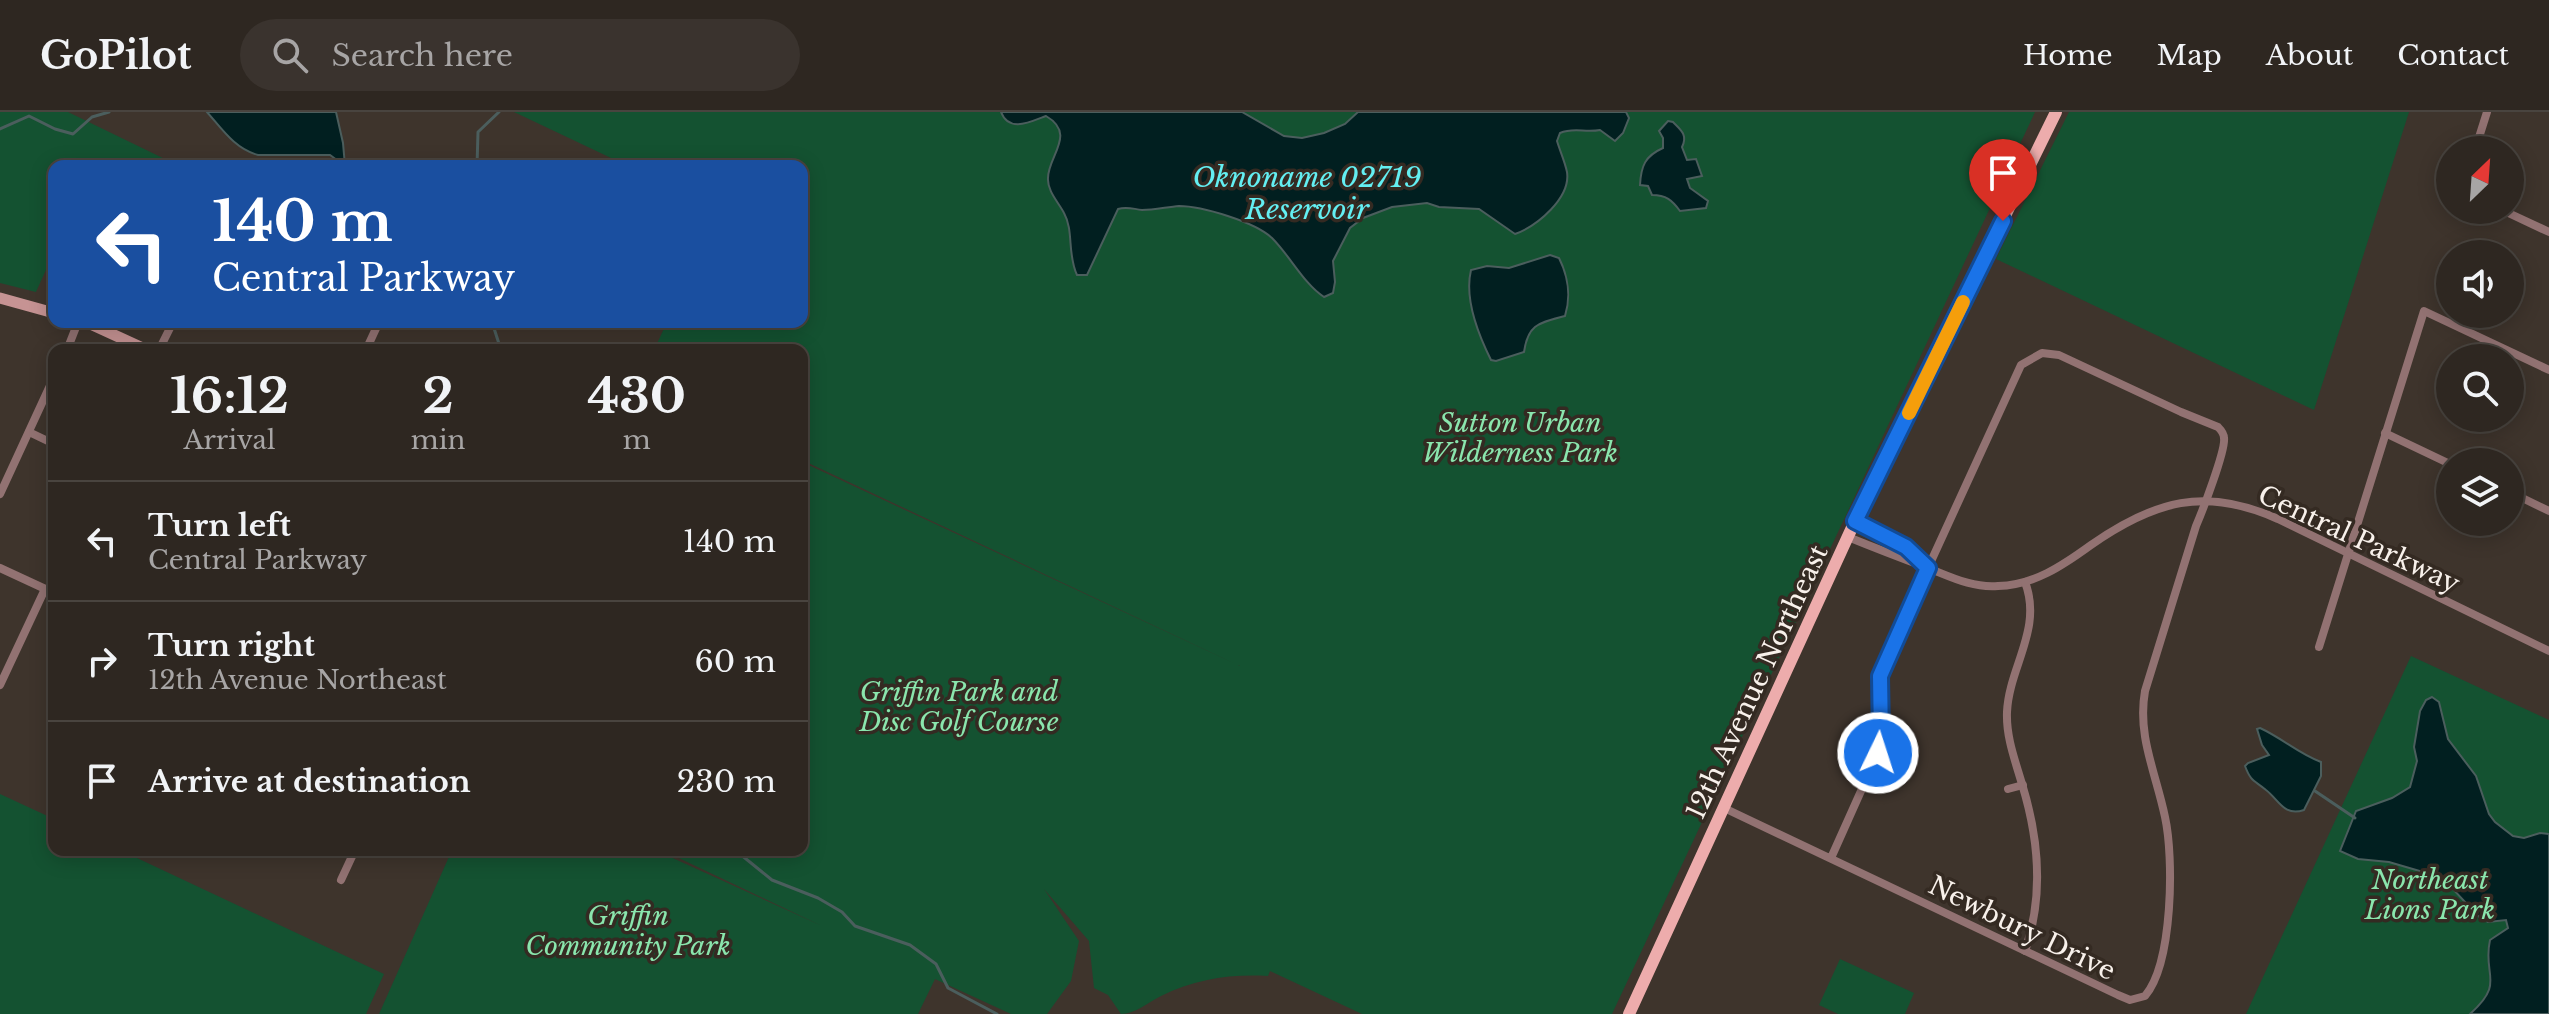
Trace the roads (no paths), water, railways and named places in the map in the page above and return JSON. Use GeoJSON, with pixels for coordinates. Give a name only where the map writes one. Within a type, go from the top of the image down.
{"type":"FeatureCollection","features":[{"type":"Feature","properties":{"kind":"main road","name":"12th Avenue Northeast"},"geometry":{"type":"LineString","coordinates":[[1629,1014],[1855,521],[2056,112]]}},
{"type":"Feature","properties":{"kind":"street"},"geometry":{"type":"LineString","coordinates":[[2479,136],[2487,112]]}},
{"type":"Feature","properties":{"kind":"street"},"geometry":{"type":"LineString","coordinates":[[2524,220],[2549,232]]}},
{"type":"Feature","properties":{"kind":"street"},"geometry":{"type":"LineString","coordinates":[[0,298],[48,311]]}},
{"type":"Feature","properties":{"kind":"street"},"geometry":{"type":"LineString","coordinates":[[2319,647],[2424,311],[2549,370]]}},
{"type":"Feature","properties":{"kind":"street"},"geometry":{"type":"LineString","coordinates":[[99,328],[134,344]]}},
{"type":"Feature","properties":{"kind":"street","name":"Newbury Drive"},"geometry":{"type":"LineString","coordinates":[[1724,808],[2130,1000],[2145,996],[2158,975],[2167,931],[2167,833],[2144,739],[2142,709],[2224,441],[2218,427],[2059,355],[2048,352],[2036,355],[2021,365],[1880,676],[1881,738],[1878,753],[1831,858]]}},
{"type":"Feature","properties":{"kind":"street"},"geometry":{"type":"LineString","coordinates":[[0,494],[48,390]]}},
{"type":"Feature","properties":{"kind":"street"},"geometry":{"type":"LineString","coordinates":[[29,432],[48,441]]}},
{"type":"Feature","properties":{"kind":"street"},"geometry":{"type":"LineString","coordinates":[[2385,433],[2436,457]]}},
{"type":"Feature","properties":{"kind":"street"},"geometry":{"type":"LineString","coordinates":[[2524,499],[2549,511]]}},
{"type":"Feature","properties":{"kind":"street","name":"Central Parkway"},"geometry":{"type":"LineString","coordinates":[[1848,537],[1951,579],[1978,586],[2002,586],[2025,582],[2052,571],[2152,509],[2176,503],[2207,501],[2256,509],[2549,650]]}},
{"type":"Feature","properties":{"kind":"street","name":"Central Parkway"},"geometry":{"type":"LineString","coordinates":[[1855,521],[1906,547],[1928,568]]}},
{"type":"Feature","properties":{"kind":"street"},"geometry":{"type":"LineString","coordinates":[[0,568],[48,590]]}},
{"type":"Feature","properties":{"kind":"street"},"geometry":{"type":"LineString","coordinates":[[2025,582],[2031,602],[2031,623],[2009,699],[2007,719],[2037,853],[2038,898],[2025,951]]}},
{"type":"Feature","properties":{"kind":"street"},"geometry":{"type":"LineString","coordinates":[[0,685],[45,589]]}},
{"type":"Feature","properties":{"kind":"street"},"geometry":{"type":"LineString","coordinates":[[2008,789],[2023,785]]}},
{"type":"Feature","properties":{"kind":"street"},"geometry":{"type":"LineString","coordinates":[[341,880],[352,856]]}},
{"type":"Feature","properties":{"kind":"water"},"geometry":{"type":"Polygon","coordinates":[[[207,112],[336,112],[344,160],[337,160],[330,155],[258,155],[230,138],[207,112]]]}},
{"type":"Feature","properties":{"kind":"water","name":"Oknoname 02719 Reservoir"},"geometry":{"type":"Polygon","coordinates":[[[1001,112],[1242,112],[1284,136],[1302,138],[1345,124],[1358,112],[1626,112],[1629,118],[1623,133],[1615,141],[1600,130],[1560,133],[1557,141],[1567,172],[1564,192],[1542,218],[1515,234],[1479,209],[1439,207],[1427,203],[1392,207],[1363,218],[1350,228],[1333,261],[1333,293],[1324,297],[1264,232],[1228,216],[1179,206],[1147,210],[1118,209],[1087,275],[1077,275],[1067,220],[1048,183],[1049,170],[1059,146],[1059,130],[1046,116],[1015,124],[1001,112]]]}},
{"type":"Feature","properties":{"kind":"water"},"geometry":{"type":"Polygon","coordinates":[[[1668,121],[1683,133],[1682,147],[1687,160],[1696,159],[1702,176],[1687,179],[1690,188],[1708,201],[1706,208],[1680,211],[1668,199],[1652,195],[1648,186],[1640,185],[1645,162],[1663,148],[1659,131],[1668,121]]]}},
{"type":"Feature","properties":{"kind":"water"},"geometry":{"type":"Polygon","coordinates":[[[1550,255],[1559,258],[1565,272],[1568,301],[1565,316],[1536,326],[1528,336],[1524,352],[1491,360],[1477,328],[1471,304],[1471,270],[1487,266],[1509,268],[1550,255]]]}},
{"type":"Feature","properties":{"kind":"water"},"geometry":{"type":"Polygon","coordinates":[[[2432,697],[2439,702],[2448,739],[2476,776],[2489,814],[2495,822],[2513,836],[2524,838],[2540,833],[2549,834],[2549,1014],[2470,1014],[2487,994],[2490,986],[2490,940],[2508,928],[2506,920],[2488,922],[2479,917],[2452,888],[2423,872],[2389,862],[2358,859],[2340,851],[2356,811],[2392,798],[2410,787],[2417,761],[2414,747],[2420,711],[2426,700],[2432,697]]]}},
{"type":"Feature","properties":{"kind":"water"},"geometry":{"type":"Polygon","coordinates":[[[2257,729],[2321,762],[2321,776],[2304,810],[2291,811],[2282,806],[2249,775],[2245,766],[2248,763],[2269,755],[2262,745],[2257,729]]]}},
{"type":"Feature","properties":{"kind":"waterway"},"geometry":{"type":"LineString","coordinates":[[0,129],[29,116],[73,134],[92,117],[109,112]]}},
{"type":"Feature","properties":{"kind":"waterway"},"geometry":{"type":"LineString","coordinates":[[477,160],[478,132],[499,112]]}},
{"type":"Feature","properties":{"kind":"waterway"},"geometry":{"type":"LineString","coordinates":[[494,328],[499,344]]}},
{"type":"Feature","properties":{"kind":"waterway"},"geometry":{"type":"LineString","coordinates":[[2315,791],[2355,818]]}},
{"type":"Feature","properties":{"kind":"waterway"},"geometry":{"type":"LineString","coordinates":[[742,856],[772,880],[818,898],[842,912],[855,926],[910,945],[936,964],[948,988],[997,1014]]}},
{"type":"Feature","properties":{"kind":"park label","name":"Sutton Urban Wilderness Park"},"geometry":{"type":"Point","coordinates":[1520,438]}},
{"type":"Feature","properties":{"kind":"park label","name":"Griffin Park and Disc Golf Course"},"geometry":{"type":"Point","coordinates":[959,707]}},
{"type":"Feature","properties":{"kind":"park label","name":"Northeast Lions Park"},"geometry":{"type":"Point","coordinates":[2430,895]}},
{"type":"Feature","properties":{"kind":"park label","name":"Griffin Community Park"},"geometry":{"type":"Point","coordinates":[628,931]}}]}
